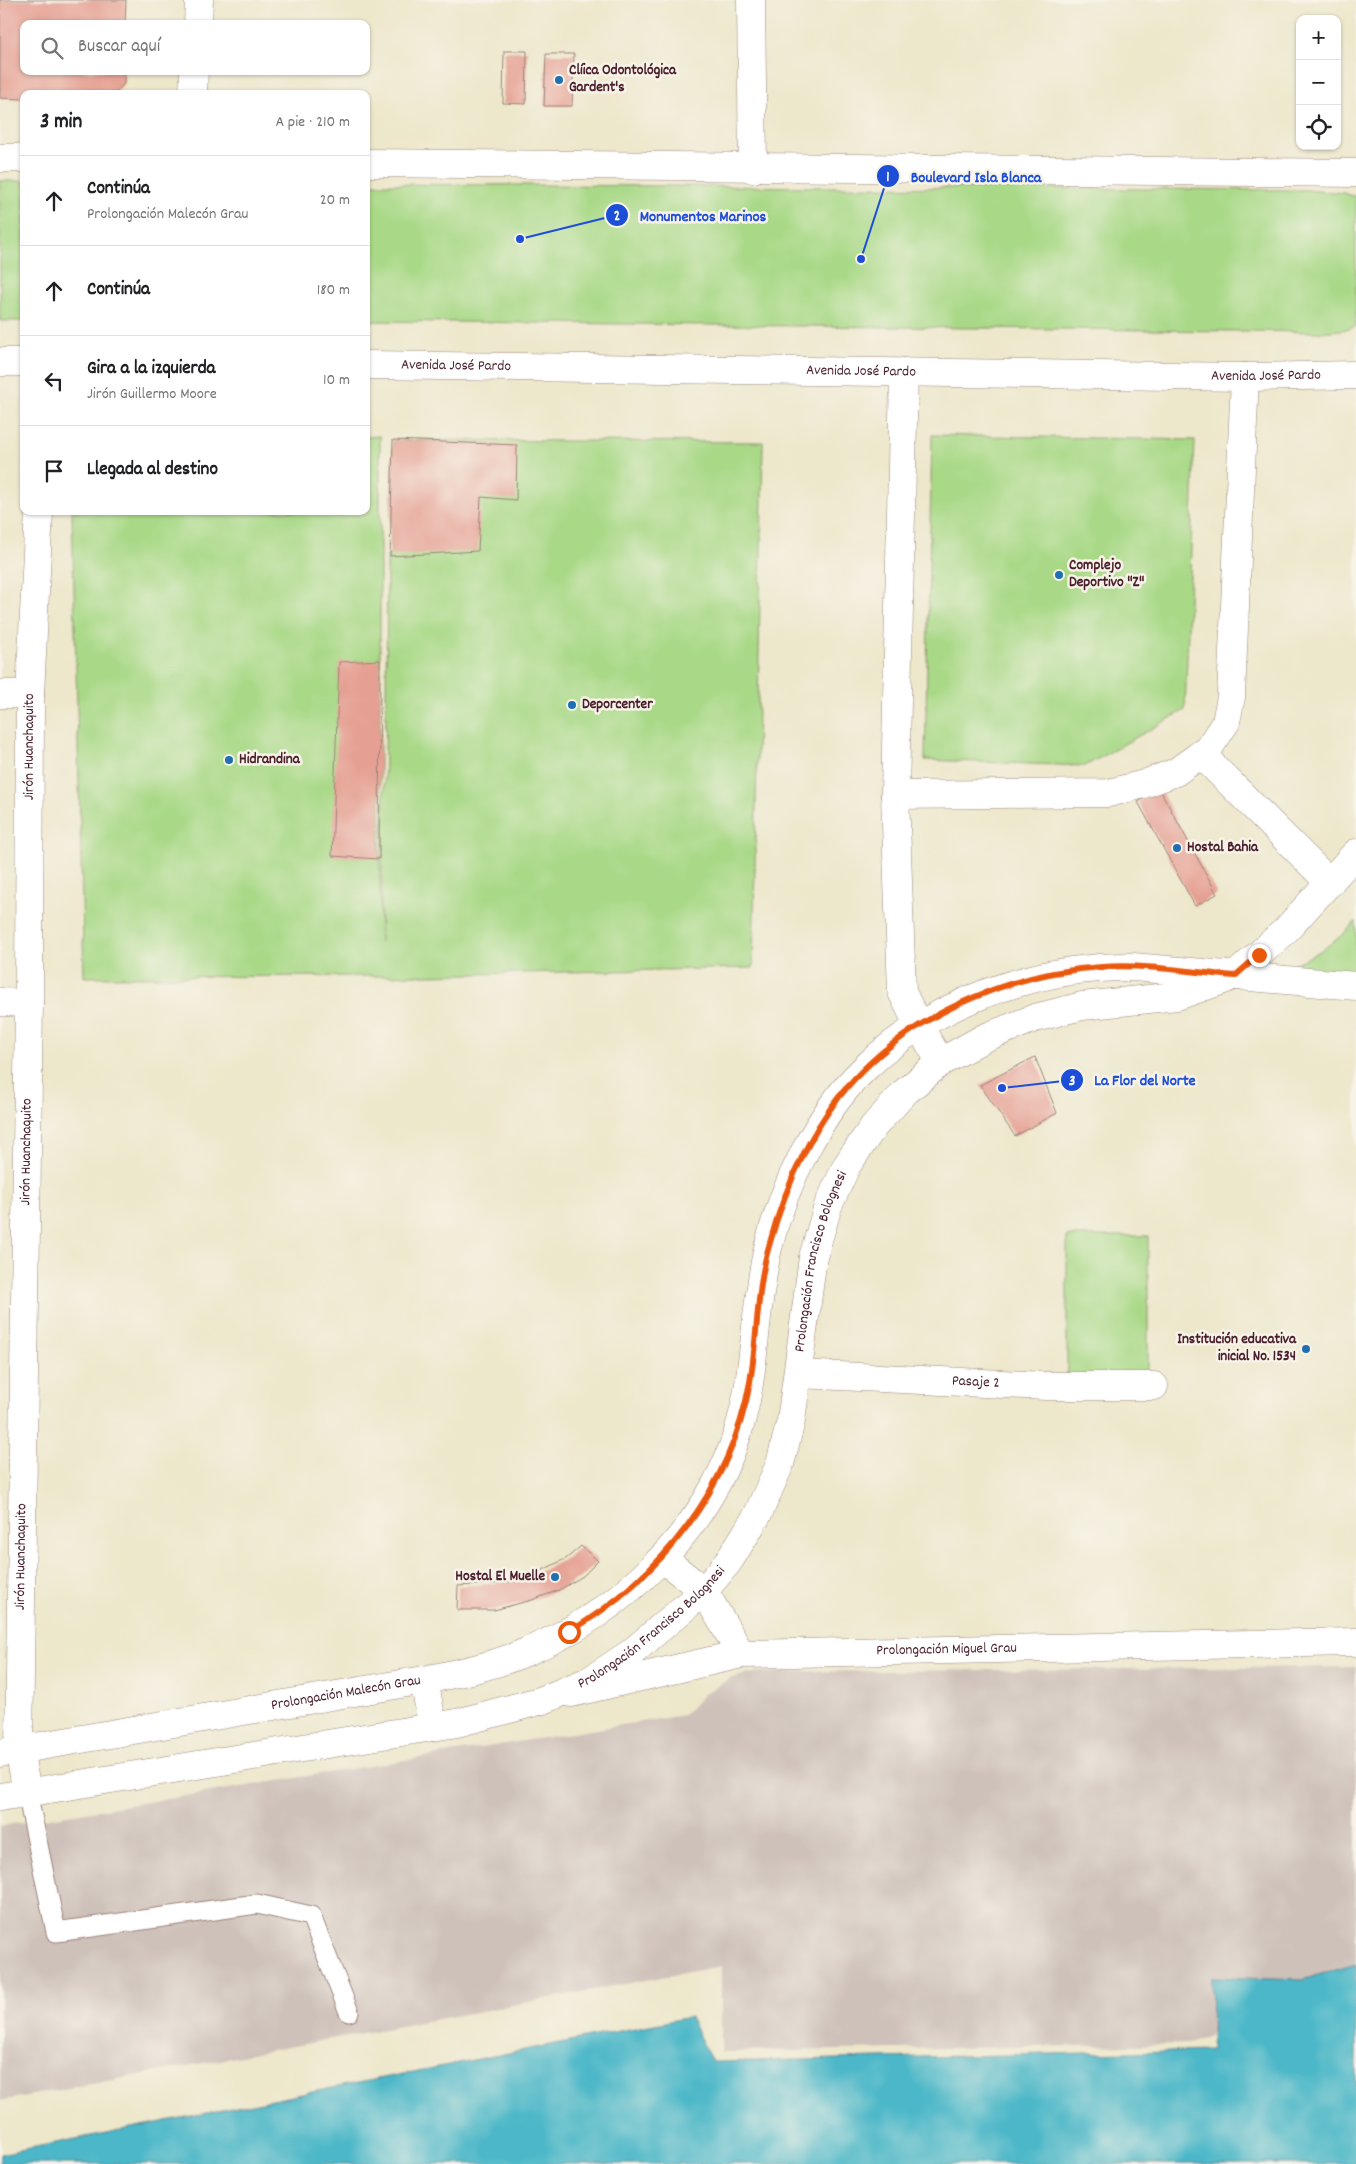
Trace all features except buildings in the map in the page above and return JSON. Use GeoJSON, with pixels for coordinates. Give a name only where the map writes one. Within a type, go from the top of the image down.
{"type":"FeatureCollection","features":[{"type":"Feature","properties":{"kind":"main road"},"geometry":{"type":"LineString","coordinates":[[198,20],[199,0]]}},
{"type":"Feature","properties":{"kind":"main road"},"geometry":{"type":"LineString","coordinates":[[751,0],[753,169]]}},
{"type":"Feature","properties":{"kind":"main road"},"geometry":{"type":"LineString","coordinates":[[193,90],[194,75]]}},
{"type":"Feature","properties":{"kind":"main road"},"geometry":{"type":"LineString","coordinates":[[0,158],[20,158]]}},
{"type":"Feature","properties":{"kind":"main road"},"geometry":{"type":"LineString","coordinates":[[370,163],[753,169],[1356,173]]}},
{"type":"Feature","properties":{"kind":"main road"},"geometry":{"type":"LineString","coordinates":[[0,362],[20,362]]}},
{"type":"Feature","properties":{"kind":"main road","name":"Avenida José Pardo"},"geometry":{"type":"LineString","coordinates":[[370,365],[1245,377],[1356,375]]}},
{"type":"Feature","properties":{"kind":"main road"},"geometry":{"type":"LineString","coordinates":[[904,372],[895,795],[902,992],[941,1062]]}},
{"type":"Feature","properties":{"kind":"main road"},"geometry":{"type":"LineString","coordinates":[[895,795],[1109,793],[1144,784],[1176,772],[1208,749],[1226,722],[1231,697],[1245,377]]}},
{"type":"Feature","properties":{"kind":"main road","name":"Jirón Huanchaquito"},"geometry":{"type":"LineString","coordinates":[[27,1792],[10,1751],[29,1004],[30,694],[38,515]]}},
{"type":"Feature","properties":{"kind":"main road"},"geometry":{"type":"LineString","coordinates":[[0,694],[30,694]]}},
{"type":"Feature","properties":{"kind":"main road"},"geometry":{"type":"LineString","coordinates":[[1202,754],[1330,883]]}},
{"type":"Feature","properties":{"kind":"main road"},"geometry":{"type":"LineString","coordinates":[[1235,976],[1286,930],[1356,853]]}},
{"type":"Feature","properties":{"kind":"main road","name":"Prolongación Francisco Bolognesi"},"geometry":{"type":"LineString","coordinates":[[662,1558],[689,1526],[715,1486],[737,1436],[750,1382],[760,1295],[768,1248],[784,1196],[807,1148],[834,1105],[862,1070],[891,1044],[958,1005],[1049,974],[1103,967],[1356,986]]}},
{"type":"Feature","properties":{"kind":"main road","name":"Prolongación Francisco Bolognesi"},"geometry":{"type":"LineString","coordinates":[[543,1700],[589,1681],[630,1653],[704,1591],[729,1561],[758,1514],[780,1464],[791,1421],[813,1257],[828,1206],[847,1166],[874,1126],[906,1091],[941,1062],[984,1038],[1035,1018],[1082,1006],[1177,996],[1235,976]]}},
{"type":"Feature","properties":{"kind":"main road"},"geometry":{"type":"LineString","coordinates":[[0,1002],[29,1004]]}},
{"type":"Feature","properties":{"kind":"main road","name":"Pasaje 2"},"geometry":{"type":"LineString","coordinates":[[798,1374],[1046,1386],[1154,1386]]}},
{"type":"Feature","properties":{"kind":"main road"},"geometry":{"type":"LineString","coordinates":[[662,1558],[704,1591],[741,1654]]}},
{"type":"Feature","properties":{"kind":"main road","name":"Prolongación Malecón Grau"},"geometry":{"type":"LineString","coordinates":[[10,1751],[424,1680],[483,1668],[525,1653],[569,1632],[599,1614],[662,1558]]}},
{"type":"Feature","properties":{"kind":"main road","name":"Prolongación Miguel Grau"},"geometry":{"type":"LineString","coordinates":[[543,1700],[741,1654],[1356,1642]]}},
{"type":"Feature","properties":{"kind":"main road"},"geometry":{"type":"LineString","coordinates":[[424,1680],[433,1727]]}},
{"type":"Feature","properties":{"kind":"main road"},"geometry":{"type":"LineString","coordinates":[[0,1797],[457,1723],[543,1700]]}},
{"type":"Feature","properties":{"kind":"lane"},"geometry":{"type":"LineString","coordinates":[[27,1792],[56,1932],[257,1904],[311,1916],[349,2012]]}},
{"type":"Feature","properties":{"kind":"shaded area"},"geometry":{"type":"Polygon","coordinates":[[[1356,1667],[1356,1963],[1189,2044],[721,2052],[721,1966],[0,2101],[0,1826],[684,1715],[704,1694],[731,1678],[758,1672],[1356,1667]]]}},
{"type":"Feature","properties":{"kind":"green space"},"geometry":{"type":"Polygon","coordinates":[[[0,181],[20,181],[20,321],[0,321],[0,181]]]}},
{"type":"Feature","properties":{"kind":"green space"},"geometry":{"type":"Polygon","coordinates":[[[370,184],[1307,190],[1344,193],[1356,197],[1356,326],[1350,329],[1321,332],[370,321],[370,184]]]}},
{"type":"Feature","properties":{"kind":"green space","name":"Complejo Deportivo \"Z\""},"geometry":{"type":"Polygon","coordinates":[[[932,435],[1195,440],[1185,710],[1085,766],[925,760],[932,435]]]}},
{"type":"Feature","properties":{"kind":"green space"},"geometry":{"type":"Polygon","coordinates":[[[380,436],[380,943],[386,713],[387,556],[390,556],[393,440],[763,442],[753,968],[379,976],[84,977],[72,515],[370,515],[370,437],[380,436]]]}},
{"type":"Feature","properties":{"kind":"green space"},"geometry":{"type":"Polygon","coordinates":[[[1356,921],[1356,977],[1285,968],[1323,949],[1341,936],[1356,921]]]}},
{"type":"Feature","properties":{"kind":"green space"},"geometry":{"type":"Polygon","coordinates":[[[1067,1236],[1148,1236],[1148,1382],[1067,1383],[1067,1236]]]}},
{"type":"Feature","properties":{"kind":"water"},"geometry":{"type":"Polygon","coordinates":[[[1356,1964],[1356,2164],[0,2164],[0,2154],[690,2017],[712,2062],[1211,2050],[1212,1977],[1302,1980],[1356,1964]]]}},
{"type":"Feature","properties":{"kind":"place","name":"Clíica Odontológica Gardent's"},"geometry":{"type":"Point","coordinates":[559,80]}},
{"type":"Feature","properties":{"kind":"place","name":"Monumentos Marinos"},"geometry":{"type":"Point","coordinates":[520,239]}},
{"type":"Feature","properties":{"kind":"place","name":"Boulevard Isla Blanca"},"geometry":{"type":"Point","coordinates":[861,259]}},
{"type":"Feature","properties":{"kind":"place","name":"Complejo Deportivo \"Z\""},"geometry":{"type":"Point","coordinates":[1059,575]}},
{"type":"Feature","properties":{"kind":"place","name":"Deporcenter"},"geometry":{"type":"Point","coordinates":[572,705]}},
{"type":"Feature","properties":{"kind":"place","name":"Hidrandina"},"geometry":{"type":"Point","coordinates":[229,760]}},
{"type":"Feature","properties":{"kind":"place","name":"Hostal Bahia"},"geometry":{"type":"Point","coordinates":[1177,848]}},
{"type":"Feature","properties":{"kind":"place","name":"La Flor del Norte"},"geometry":{"type":"Point","coordinates":[1002,1088]}},
{"type":"Feature","properties":{"kind":"place","name":"Institución educativa inicial No. 1534"},"geometry":{"type":"Point","coordinates":[1306,1349]}},
{"type":"Feature","properties":{"kind":"place","name":"Hostal El Muelle"},"geometry":{"type":"Point","coordinates":[555,1577]}},
{"type":"Feature","properties":{"kind":"route"},"geometry":{"type":"LineString","coordinates":[[569,1632],[599,1614],[662,1558],[689,1526],[715,1486],[737,1436],[750,1382],[760,1295],[768,1248],[784,1196],[807,1148],[834,1105],[862,1070],[891,1044],[920,1027],[958,1005],[1004,987],[1049,974],[1103,967],[1133,967],[1235,976],[1259,955]]}}]}
